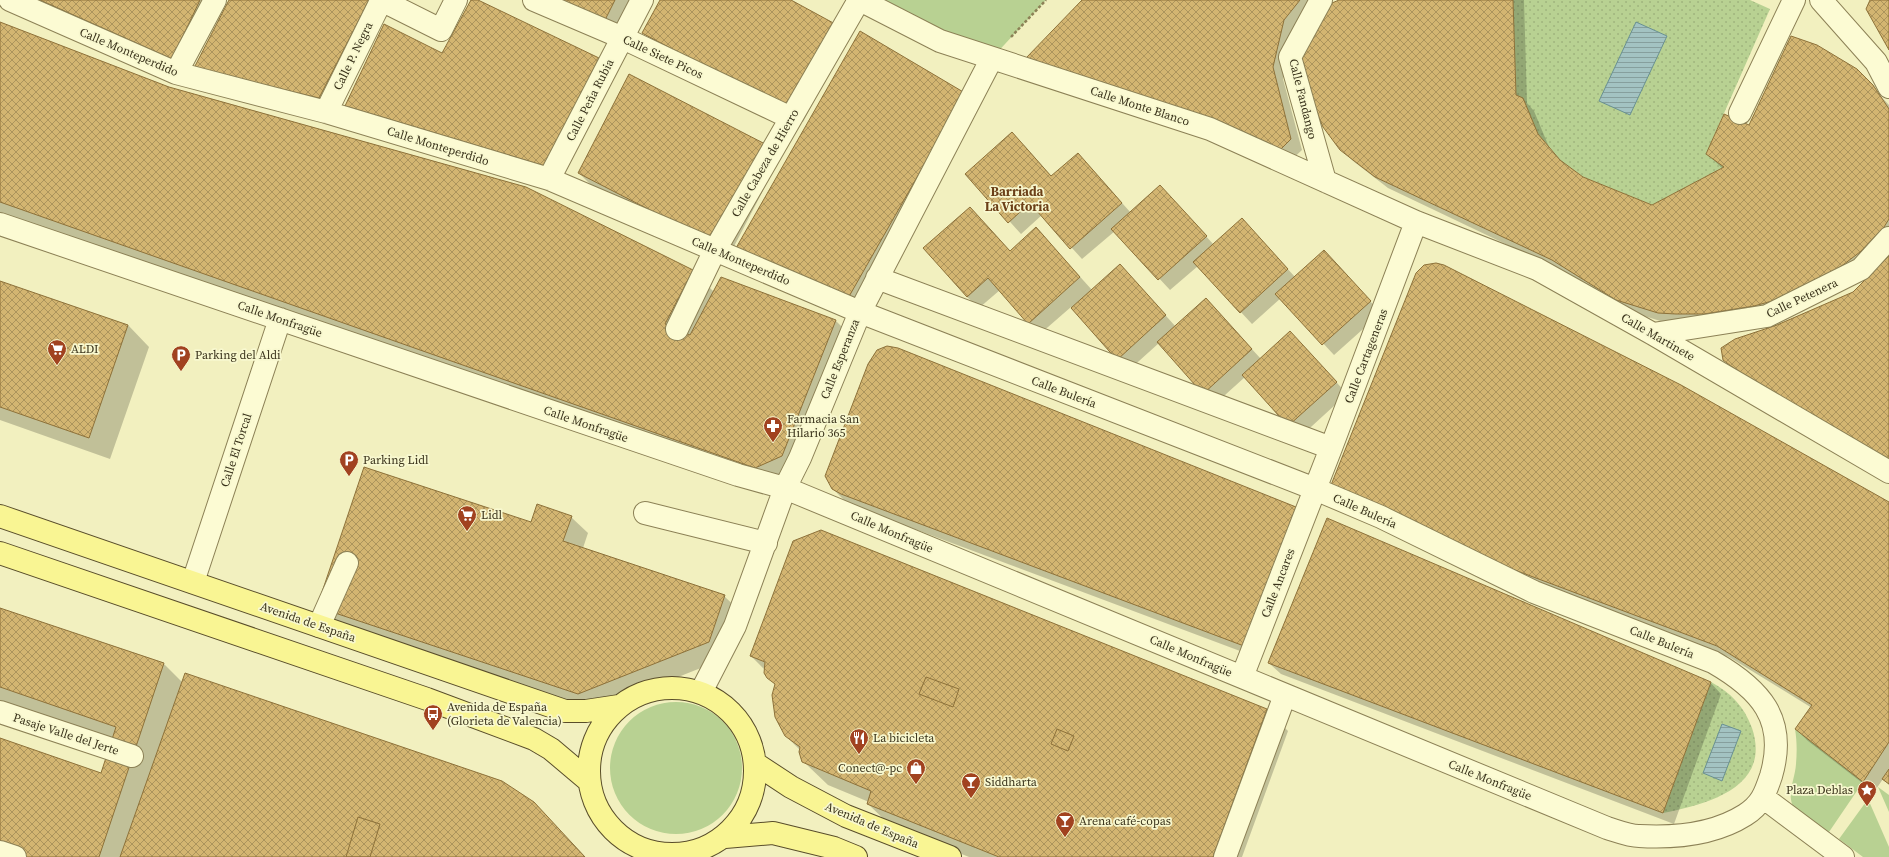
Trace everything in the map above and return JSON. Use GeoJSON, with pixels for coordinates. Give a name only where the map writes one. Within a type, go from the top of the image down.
{"type":"FeatureCollection","features":[{"type":"Feature","properties":{"kind":"main road","name":"Avenida de España"},"geometry":{"type":"LineString","coordinates":[[0,516],[565,712],[586,711],[619,706]]}},
{"type":"Feature","properties":{"kind":"main road"},"geometry":{"type":"LineString","coordinates":[[0,553],[427,698],[534,739],[552,749],[588,781]]}},
{"type":"Feature","properties":{"kind":"main road"},"geometry":{"type":"LineString","coordinates":[[672,687],[701,692],[722,703],[739,720],[750,741],[756,764],[754,791],[743,816],[724,836],[702,849],[675,855],[648,854],[627,842],[608,825],[595,805],[588,781],[590,754],[600,727],[619,706],[644,692],[672,687]]}},
{"type":"Feature","properties":{"kind":"main road","name":"Avenida de España"},"geometry":{"type":"LineString","coordinates":[[756,764],[790,788],[846,816],[950,857]]}},
{"type":"Feature","properties":{"kind":"main road"},"geometry":{"type":"LineString","coordinates":[[724,836],[773,833],[834,848],[856,857]]}},
{"type":"Feature","properties":{"kind":"street","name":"Calle Monteperdido"},"geometry":{"type":"LineString","coordinates":[[10,0],[176,73],[326,112],[549,179],[860,312]]}},
{"type":"Feature","properties":{"kind":"street"},"geometry":{"type":"LineString","coordinates":[[176,73],[215,0]]}},
{"type":"Feature","properties":{"kind":"street"},"geometry":{"type":"LineString","coordinates":[[381,1],[442,30],[456,0]]}},
{"type":"Feature","properties":{"kind":"street","name":"Calle Siete Picos"},"geometry":{"type":"LineString","coordinates":[[534,0],[623,38],[791,118]]}},
{"type":"Feature","properties":{"kind":"street","name":"Calle Peña Rubia"},"geometry":{"type":"LineString","coordinates":[[549,179],[642,0]]}},
{"type":"Feature","properties":{"kind":"street","name":"Calle Monte Blanco"},"geometry":{"type":"LineString","coordinates":[[859,0],[940,41],[1210,129],[1416,222]]}},
{"type":"Feature","properties":{"kind":"street","name":"Calle Cabeza de Hierro"},"geometry":{"type":"LineString","coordinates":[[677,329],[715,250],[859,0]]}},
{"type":"Feature","properties":{"kind":"street","name":"Calle Fandango"},"geometry":{"type":"LineString","coordinates":[[1321,0],[1290,57],[1325,181]]}},
{"type":"Feature","properties":{"kind":"street"},"geometry":{"type":"LineString","coordinates":[[1740,113],[1794,0]]}},
{"type":"Feature","properties":{"kind":"street"},"geometry":{"type":"LineString","coordinates":[[1821,0],[1876,62],[1889,87]]}},
{"type":"Feature","properties":{"kind":"street","name":"Calle P. Negra"},"geometry":{"type":"LineString","coordinates":[[326,112],[381,1]]}},
{"type":"Feature","properties":{"kind":"street","name":"Calle Esperanza"},"geometry":{"type":"LineString","coordinates":[[701,692],[735,626],[785,488],[800,458],[860,312],[992,58]]}},
{"type":"Feature","properties":{"kind":"street","name":"Calle Martinete"},"geometry":{"type":"LineString","coordinates":[[1416,222],[1537,269],[1653,334],[1889,472]]}},
{"type":"Feature","properties":{"kind":"street","name":"Calle Cartageneras"},"geometry":{"type":"LineString","coordinates":[[1315,489],[1416,222]]}},
{"type":"Feature","properties":{"kind":"street","name":"Calle Monfragüe"},"geometry":{"type":"LineString","coordinates":[[0,224],[731,473],[785,488],[1607,828],[1638,836],[1684,836],[1722,826],[1746,815],[1764,798]]}},
{"type":"Feature","properties":{"kind":"street","name":"Calle Petenera"},"geometry":{"type":"LineString","coordinates":[[1653,334],[1767,316],[1861,269],[1889,238]]}},
{"type":"Feature","properties":{"kind":"street"},"geometry":{"type":"LineString","coordinates":[[877,278],[1331,448]]}},
{"type":"Feature","properties":{"kind":"street","name":"Calle Bulería"},"geometry":{"type":"LineString","coordinates":[[860,312],[1315,489],[1381,517],[1534,592],[1713,662],[1735,675],[1761,699],[1773,721],[1776,738],[1774,765],[1764,798]]}},
{"type":"Feature","properties":{"kind":"street","name":"Calle El Torcal"},"geometry":{"type":"LineString","coordinates":[[193,582],[280,319]]}},
{"type":"Feature","properties":{"kind":"street","name":"Calle Ancares"},"geometry":{"type":"LineString","coordinates":[[1242,677],[1315,489]]}},
{"type":"Feature","properties":{"kind":"street"},"geometry":{"type":"LineString","coordinates":[[645,513],[766,543]]}},
{"type":"Feature","properties":{"kind":"street"},"geometry":{"type":"LineString","coordinates":[[319,626],[347,563]]}},
{"type":"Feature","properties":{"kind":"street"},"geometry":{"type":"LineString","coordinates":[[1225,857],[1285,695]]}},
{"type":"Feature","properties":{"kind":"street","name":"Pasaje Valle del Jerte"},"geometry":{"type":"LineString","coordinates":[[0,712],[132,756]]}},
{"type":"Feature","properties":{"kind":"street"},"geometry":{"type":"LineString","coordinates":[[1764,798],[1843,857]]}},
{"type":"Feature","properties":{"kind":"street"},"geometry":{"type":"LineString","coordinates":[[0,852],[15,857]]}},
{"type":"Feature","properties":{"kind":"path"},"geometry":{"type":"LineString","coordinates":[[992,58],[1046,0]]}},
{"type":"Feature","properties":{"kind":"green space"},"geometry":{"type":"Polygon","coordinates":[[[860,0],[1046,0],[992,58],[860,0]]]}},
{"type":"Feature","properties":{"kind":"green space"},"geometry":{"type":"Polygon","coordinates":[[[1513,0],[1750,0],[1770,9],[1706,154],[1724,167],[1652,205],[1583,177],[1563,163],[1538,134],[1516,95],[1513,0]]]}},
{"type":"Feature","properties":{"kind":"green space"},"geometry":{"type":"Polygon","coordinates":[[[1711,682],[1725,691],[1736,701],[1749,720],[1756,749],[1753,765],[1744,779],[1732,790],[1716,798],[1698,804],[1663,813],[1711,682]]]}},
{"type":"Feature","properties":{"kind":"green space"},"geometry":{"type":"Polygon","coordinates":[[[682,702],[701,707],[713,713],[723,721],[731,731],[737,743],[741,755],[741,781],[737,793],[731,805],[723,815],[713,823],[701,829],[689,833],[670,834],[651,829],[639,823],[629,815],[621,805],[615,793],[611,781],[610,762],[615,743],[621,731],[629,721],[639,713],[651,707],[663,703],[682,702]]]}},
{"type":"Feature","properties":{"kind":"green space"},"geometry":{"type":"Polygon","coordinates":[[[1795,729],[1863,782],[1829,832],[1800,815],[1791,801],[1791,789],[1796,760],[1795,729]]]}},
{"type":"Feature","properties":{"kind":"green space"},"geometry":{"type":"Polygon","coordinates":[[[1878,787],[1889,795],[1889,812],[1878,787]]]}},
{"type":"Feature","properties":{"kind":"green space"},"geometry":{"type":"Polygon","coordinates":[[[1868,799],[1889,847],[1889,857],[1863,857],[1839,839],[1868,799]]]}},
{"type":"Feature","properties":{"kind":"water"},"geometry":{"type":"Polygon","coordinates":[[[1636,22],[1667,36],[1630,115],[1599,101],[1636,22]]]}},
{"type":"Feature","properties":{"kind":"water"},"geometry":{"type":"Polygon","coordinates":[[[1722,724],[1741,731],[1722,781],[1703,773],[1722,724]]]}},
{"type":"Feature","properties":{"kind":"building"},"geometry":{"type":"Polygon","coordinates":[[[40,0],[200,0],[172,59],[40,0]]]}},
{"type":"Feature","properties":{"kind":"building"},"geometry":{"type":"Polygon","coordinates":[[[229,0],[369,0],[319,98],[194,68],[229,0]]]}},
{"type":"Feature","properties":{"kind":"building"},"geometry":{"type":"Polygon","coordinates":[[[471,0],[478,0],[599,58],[545,166],[345,106],[384,24],[442,53],[471,0]]]}},
{"type":"Feature","properties":{"kind":"building"},"geometry":{"type":"Polygon","coordinates":[[[553,0],[615,0],[604,22],[553,0]]]}},
{"type":"Feature","properties":{"kind":"building"},"geometry":{"type":"Polygon","coordinates":[[[660,0],[791,0],[837,25],[791,112],[642,33],[660,0]]]}},
{"type":"Feature","properties":{"kind":"building"},"geometry":{"type":"Polygon","coordinates":[[[1082,0],[1300,0],[1284,20],[1273,67],[1291,139],[1276,154],[1026,58],[1082,0]]]}},
{"type":"Feature","properties":{"kind":"building"},"geometry":{"type":"Polygon","coordinates":[[[1339,0],[1513,0],[1516,95],[1523,98],[1538,134],[1560,160],[1583,177],[1652,205],[1724,167],[1706,154],[1724,114],[1749,125],[1791,36],[1817,45],[1857,69],[1873,85],[1889,109],[1889,219],[1884,227],[1860,252],[1835,271],[1783,298],[1754,306],[1704,314],[1658,313],[1616,300],[1552,260],[1375,177],[1340,150],[1323,127],[1313,103],[1302,65],[1302,54],[1322,14],[1332,3],[1339,0]]]}},
{"type":"Feature","properties":{"kind":"building"},"geometry":{"type":"Polygon","coordinates":[[[1870,0],[1889,0],[1889,50],[1866,9],[1870,0]]]}},
{"type":"Feature","properties":{"kind":"building"},"geometry":{"type":"Polygon","coordinates":[[[0,22],[169,87],[526,187],[693,270],[665,324],[690,335],[721,277],[836,320],[782,456],[755,468],[0,202],[0,22]]]}},
{"type":"Feature","properties":{"kind":"building"},"geometry":{"type":"Polygon","coordinates":[[[860,31],[965,93],[847,300],[736,248],[860,31]]]}},
{"type":"Feature","properties":{"kind":"building"},"geometry":{"type":"Polygon","coordinates":[[[629,74],[769,146],[718,245],[578,173],[629,74]]]}},
{"type":"Feature","properties":{"kind":"building"},"geometry":{"type":"Polygon","coordinates":[[[1012,132],[1051,176],[1078,153],[1122,203],[1070,249],[1030,203],[1008,223],[965,174],[1012,132]]]}},
{"type":"Feature","properties":{"kind":"building"},"geometry":{"type":"Polygon","coordinates":[[[1160,185],[1207,236],[1158,280],[1111,229],[1160,185]]]}},
{"type":"Feature","properties":{"kind":"building"},"geometry":{"type":"Polygon","coordinates":[[[970,207],[1010,251],[1036,227],[1080,277],[1028,324],[988,278],[967,297],[923,248],[970,207]]]}},
{"type":"Feature","properties":{"kind":"building"},"geometry":{"type":"Polygon","coordinates":[[[1242,218],[1288,269],[1240,313],[1193,262],[1242,218]]]}},
{"type":"Feature","properties":{"kind":"building"},"geometry":{"type":"Polygon","coordinates":[[[1324,250],[1371,301],[1322,345],[1275,294],[1324,250]]]}},
{"type":"Feature","properties":{"kind":"building"},"geometry":{"type":"Polygon","coordinates":[[[1889,256],[1889,462],[1735,369],[1723,360],[1721,348],[1735,339],[1777,325],[1853,292],[1889,256]]]}},
{"type":"Feature","properties":{"kind":"building"},"geometry":{"type":"Polygon","coordinates":[[[1436,263],[1444,265],[1681,385],[1889,502],[1889,742],[1863,782],[1795,729],[1812,705],[1717,646],[1480,557],[1331,485],[1416,273],[1424,265],[1436,263]]]}},
{"type":"Feature","properties":{"kind":"building"},"geometry":{"type":"Polygon","coordinates":[[[1120,264],[1166,315],[1117,360],[1071,308],[1120,264]]]}},
{"type":"Feature","properties":{"kind":"building","name":"ALDI"},"geometry":{"type":"Polygon","coordinates":[[[0,281],[128,325],[89,438],[0,407],[0,281]]]}},
{"type":"Feature","properties":{"kind":"building"},"geometry":{"type":"Polygon","coordinates":[[[1206,298],[1252,349],[1203,394],[1157,342],[1206,298]]]}},
{"type":"Feature","properties":{"kind":"building"},"geometry":{"type":"Polygon","coordinates":[[[1290,331],[1337,382],[1288,426],[1242,375],[1290,331]]]}},
{"type":"Feature","properties":{"kind":"building"},"geometry":{"type":"Polygon","coordinates":[[[887,346],[898,348],[1296,507],[1244,646],[841,494],[832,489],[825,476],[868,364],[877,350],[887,346]]]}},
{"type":"Feature","properties":{"kind":"building"},"geometry":{"type":"Polygon","coordinates":[[[364,467],[531,522],[537,504],[572,516],[563,541],[725,595],[709,642],[578,694],[317,607],[364,467]]]}},
{"type":"Feature","properties":{"kind":"building"},"geometry":{"type":"Polygon","coordinates":[[[1327,518],[1711,682],[1663,813],[1268,663],[1327,518]]]}},
{"type":"Feature","properties":{"kind":"building"},"geometry":{"type":"Polygon","coordinates":[[[821,530],[1267,709],[1213,857],[999,857],[867,804],[871,791],[802,762],[799,752],[800,747],[785,736],[775,717],[772,695],[775,684],[767,678],[764,673],[765,662],[750,656],[793,541],[821,530]]]}},
{"type":"Feature","properties":{"kind":"building"},"geometry":{"type":"Polygon","coordinates":[[[0,608],[164,663],[99,857],[15,857],[0,852],[0,738],[101,773],[116,727],[0,687],[0,608]]]}},
{"type":"Feature","properties":{"kind":"building"},"geometry":{"type":"Polygon","coordinates":[[[185,673],[502,781],[534,802],[585,857],[120,857],[185,673]]]}},
{"type":"Feature","properties":{"kind":"building"},"geometry":{"type":"Polygon","coordinates":[[[926,677],[959,689],[953,707],[919,694],[926,677]]]}},
{"type":"Feature","properties":{"kind":"building"},"geometry":{"type":"Polygon","coordinates":[[[1057,729],[1074,736],[1068,751],[1051,744],[1057,729]]]}},
{"type":"Feature","properties":{"kind":"building"},"geometry":{"type":"Polygon","coordinates":[[[1889,769],[1889,784],[1882,779],[1889,769]]]}},
{"type":"Feature","properties":{"kind":"building"},"geometry":{"type":"Polygon","coordinates":[[[358,817],[380,824],[370,857],[346,857],[358,817]]]}},
{"type":"Feature","properties":{"kind":"place","name":"ALDI"},"geometry":{"type":"Point","coordinates":[57,366]}},
{"type":"Feature","properties":{"kind":"place","name":"Parking del Aldi"},"geometry":{"type":"Point","coordinates":[181,372]}},
{"type":"Feature","properties":{"kind":"place","name":"Farmacia San Hilario 365"},"geometry":{"type":"Point","coordinates":[773,443]}},
{"type":"Feature","properties":{"kind":"place","name":"Parking Lidl"},"geometry":{"type":"Point","coordinates":[349,477]}},
{"type":"Feature","properties":{"kind":"place","name":"Lidl"},"geometry":{"type":"Point","coordinates":[467,532]}},
{"type":"Feature","properties":{"kind":"place","name":"Avenida de España (Glorieta de Valencia)"},"geometry":{"type":"Point","coordinates":[433,731]}},
{"type":"Feature","properties":{"kind":"place","name":"La bicicleta"},"geometry":{"type":"Point","coordinates":[859,755]}},
{"type":"Feature","properties":{"kind":"place","name":"Conect@-pc"},"geometry":{"type":"Point","coordinates":[916,785]}},
{"type":"Feature","properties":{"kind":"place","name":"Siddharta"},"geometry":{"type":"Point","coordinates":[971,799]}},
{"type":"Feature","properties":{"kind":"place","name":"Plaza Deblas"},"geometry":{"type":"Point","coordinates":[1867,807]}},
{"type":"Feature","properties":{"kind":"place","name":"Arena café-copas"},"geometry":{"type":"Point","coordinates":[1065,838]}},
{"type":"Feature","properties":{"kind":"district","name":"Barriada La Victoria"},"geometry":{"type":"Point","coordinates":[1017,198]}}]}
